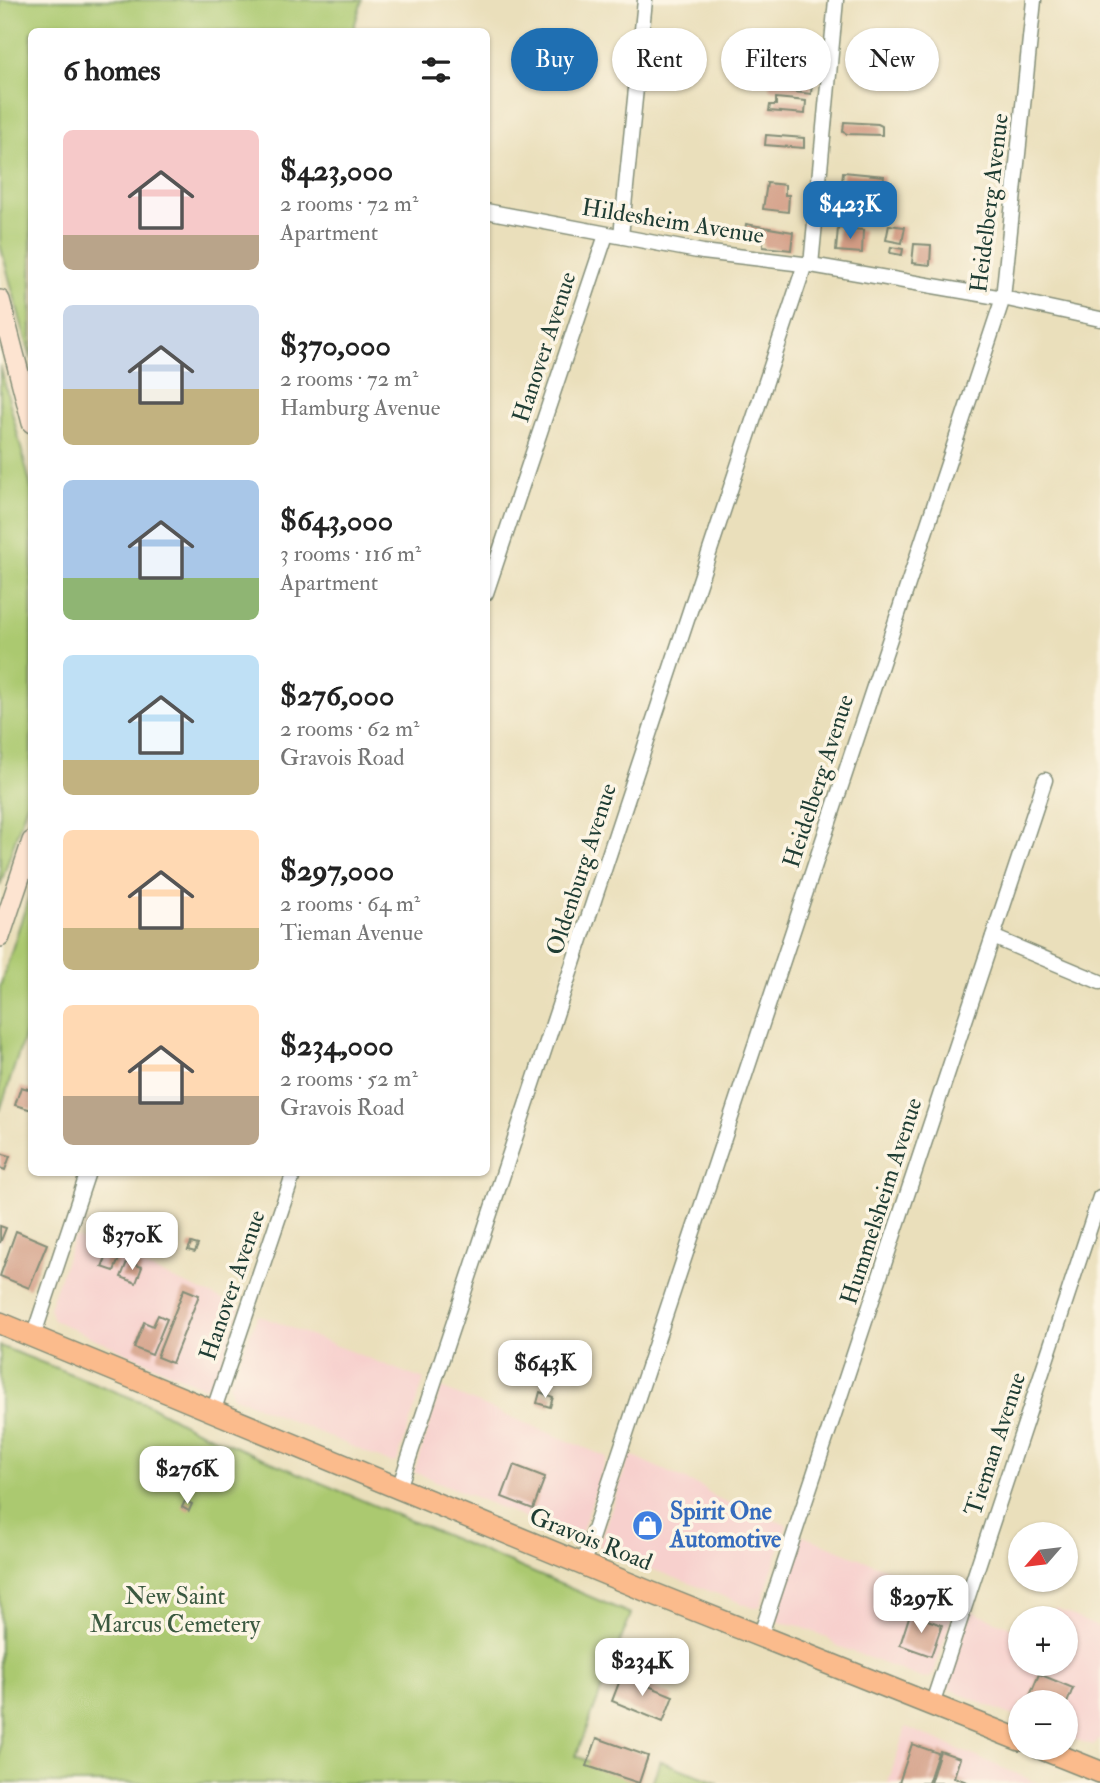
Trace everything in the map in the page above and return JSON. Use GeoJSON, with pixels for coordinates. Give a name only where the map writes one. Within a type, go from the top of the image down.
{"type":"FeatureCollection","features":[{"type":"Feature","properties":{"kind":"main road"},"geometry":{"type":"LineString","coordinates":[[0,300],[28,408]]}},
{"type":"Feature","properties":{"kind":"main road"},"geometry":{"type":"LineString","coordinates":[[0,936],[28,853]]}},
{"type":"Feature","properties":{"kind":"main road","name":"Gravois Road"},"geometry":{"type":"LineString","coordinates":[[0,1323],[760,1637],[1008,1735]]}},
{"type":"Feature","properties":{"kind":"main road"},"geometry":{"type":"LineString","coordinates":[[1070,1760],[1100,1772]]}},
{"type":"Feature","properties":{"kind":"street","name":"Hanover Avenue"},"geometry":{"type":"LineString","coordinates":[[490,582],[613,235],[645,0]]}},
{"type":"Feature","properties":{"kind":"street","name":"Oldenburg Avenue"},"geometry":{"type":"LineString","coordinates":[[399,1488],[808,265],[836,0]]}},
{"type":"Feature","properties":{"kind":"street","name":"Heidelberg Avenue"},"geometry":{"type":"LineString","coordinates":[[583,1563],[1003,298],[1034,0]]}},
{"type":"Feature","properties":{"kind":"street","name":"Hildesheim Avenue"},"geometry":{"type":"LineString","coordinates":[[490,212],[703,252],[808,265],[1003,298],[1100,319]]}},
{"type":"Feature","properties":{"kind":"street","name":"Hummelsheim Avenue"},"geometry":{"type":"LineString","coordinates":[[760,1637],[1045,780]]}},
{"type":"Feature","properties":{"kind":"street"},"geometry":{"type":"LineString","coordinates":[[993,937],[1100,982]]}},
{"type":"Feature","properties":{"kind":"street"},"geometry":{"type":"LineString","coordinates":[[33,1337],[87,1176]]}},
{"type":"Feature","properties":{"kind":"street","name":"Hanover Avenue"},"geometry":{"type":"LineString","coordinates":[[213,1412],[293,1176]]}},
{"type":"Feature","properties":{"kind":"street","name":"Tieman Avenue"},"geometry":{"type":"LineString","coordinates":[[932,1705],[1100,1198]]}},
{"type":"Feature","properties":{"kind":"shaded area"},"geometry":{"type":"Polygon","coordinates":[[[74,1237],[240,1307],[214,1386],[203,1387],[53,1320],[49,1308],[74,1237]]]}},
{"type":"Feature","properties":{"kind":"shaded area"},"geometry":{"type":"Polygon","coordinates":[[[258,1315],[424,1380],[397,1462],[391,1463],[233,1396],[229,1385],[258,1315]]]}},
{"type":"Feature","properties":{"kind":"shaded area"},"geometry":{"type":"Polygon","coordinates":[[[441,1388],[607,1457],[579,1540],[414,1472],[441,1388]]]}},
{"type":"Feature","properties":{"kind":"shaded area"},"geometry":{"type":"Polygon","coordinates":[[[630,1455],[704,1488],[714,1497],[787,1525],[760,1607],[754,1608],[602,1550],[599,1543],[630,1455]]]}},
{"type":"Feature","properties":{"kind":"shaded area"},"geometry":{"type":"Polygon","coordinates":[[[802,1535],[958,1598],[933,1675],[928,1679],[921,1678],[835,1645],[826,1637],[796,1625],[778,1622],[775,1616],[802,1535]]]}},
{"type":"Feature","properties":{"kind":"shaded area"},"geometry":{"type":"Polygon","coordinates":[[[971,1611],[1008,1626],[1008,1676],[1078,1676],[1078,1618],[1100,1628],[1100,1739],[1093,1745],[1078,1741],[1078,1690],[1008,1690],[1008,1714],[951,1690],[946,1685],[971,1611]]]}},
{"type":"Feature","properties":{"kind":"shaded area"},"geometry":{"type":"Polygon","coordinates":[[[906,1727],[1038,1783],[888,1783],[906,1727]]]}},
{"type":"Feature","properties":{"kind":"green space"},"geometry":{"type":"Polygon","coordinates":[[[0,0],[362,0],[354,28],[28,28],[28,348],[0,244],[0,0]]]}},
{"type":"Feature","properties":{"kind":"green space"},"geometry":{"type":"Polygon","coordinates":[[[0,365],[28,475],[28,800],[0,886],[0,365]]]}},
{"type":"Feature","properties":{"kind":"green space"},"geometry":{"type":"Polygon","coordinates":[[[28,899],[28,1024],[0,1111],[0,987],[28,899]]]}},
{"type":"Feature","properties":{"kind":"green space","name":"New Saint Marcus Cemetery"},"geometry":{"type":"Polygon","coordinates":[[[0,1346],[147,1404],[189,1427],[631,1614],[576,1756],[639,1783],[0,1783],[0,1346]]]}},
{"type":"Feature","properties":{"kind":"green space"},"geometry":{"type":"Polygon","coordinates":[[[660,1761],[719,1783],[652,1783],[660,1761]]]}},
{"type":"Feature","properties":{"kind":"building"},"geometry":{"type":"Polygon","coordinates":[[[786,91],[811,91],[811,94],[786,91]]]}},
{"type":"Feature","properties":{"kind":"building"},"geometry":{"type":"Polygon","coordinates":[[[776,98],[806,101],[805,114],[769,111],[770,105],[776,105],[776,98]]]}},
{"type":"Feature","properties":{"kind":"building"},"geometry":{"type":"Polygon","coordinates":[[[844,122],[878,124],[882,126],[882,135],[847,134],[843,132],[844,122]]]}},
{"type":"Feature","properties":{"kind":"building"},"geometry":{"type":"Polygon","coordinates":[[[766,135],[804,138],[804,148],[765,145],[766,135]]]}},
{"type":"Feature","properties":{"kind":"building"},"geometry":{"type":"Polygon","coordinates":[[[843,172],[884,176],[883,187],[842,183],[843,172]]]}},
{"type":"Feature","properties":{"kind":"building"},"geometry":{"type":"Polygon","coordinates":[[[767,183],[785,185],[785,195],[789,195],[788,212],[763,209],[767,183]]]}},
{"type":"Feature","properties":{"kind":"building"},"geometry":{"type":"Polygon","coordinates":[[[843,198],[863,200],[862,208],[871,209],[870,222],[840,220],[837,206],[842,206],[843,198]]]}},
{"type":"Feature","properties":{"kind":"building"},"geometry":{"type":"Polygon","coordinates":[[[746,224],[793,232],[791,250],[763,247],[763,239],[759,239],[759,233],[745,232],[746,224]]]}},
{"type":"Feature","properties":{"kind":"building"},"geometry":{"type":"Polygon","coordinates":[[[889,225],[905,227],[902,243],[886,240],[889,225]]]}},
{"type":"Feature","properties":{"kind":"building"},"geometry":{"type":"Polygon","coordinates":[[[838,228],[863,230],[862,253],[836,251],[838,228]]]}},
{"type":"Feature","properties":{"kind":"building"},"geometry":{"type":"Polygon","coordinates":[[[914,244],[931,245],[930,265],[912,263],[914,244]]]}},
{"type":"Feature","properties":{"kind":"building"},"geometry":{"type":"Polygon","coordinates":[[[891,247],[903,249],[902,255],[890,253],[891,247]]]}},
{"type":"Feature","properties":{"kind":"building"},"geometry":{"type":"Polygon","coordinates":[[[21,1087],[28,1089],[28,1109],[15,1105],[21,1087]]]}},
{"type":"Feature","properties":{"kind":"building"},"geometry":{"type":"Polygon","coordinates":[[[0,1153],[10,1156],[5,1170],[0,1168],[0,1153]]]}},
{"type":"Feature","properties":{"kind":"building"},"geometry":{"type":"Polygon","coordinates":[[[0,1226],[6,1228],[0,1243],[0,1226]]]}},
{"type":"Feature","properties":{"kind":"building"},"geometry":{"type":"Polygon","coordinates":[[[16,1231],[47,1244],[29,1288],[0,1276],[16,1231]]]}},
{"type":"Feature","properties":{"kind":"building"},"geometry":{"type":"Polygon","coordinates":[[[191,1243],[198,1245],[195,1252],[188,1250],[191,1243]]]}},
{"type":"Feature","properties":{"kind":"building"},"geometry":{"type":"Polygon","coordinates":[[[107,1255],[119,1259],[114,1271],[102,1267],[107,1255]]]}},
{"type":"Feature","properties":{"kind":"building"},"geometry":{"type":"Polygon","coordinates":[[[127,1262],[142,1267],[136,1283],[121,1277],[127,1262]]]}},
{"type":"Feature","properties":{"kind":"building"},"geometry":{"type":"Polygon","coordinates":[[[184,1289],[199,1295],[172,1363],[157,1357],[184,1289]]]}},
{"type":"Feature","properties":{"kind":"building"},"geometry":{"type":"Polygon","coordinates":[[[158,1315],[167,1319],[152,1355],[134,1348],[144,1322],[153,1326],[158,1315]]]}},
{"type":"Feature","properties":{"kind":"building"},"geometry":{"type":"Polygon","coordinates":[[[540,1392],[553,1397],[550,1407],[537,1403],[540,1392]]]}},
{"type":"Feature","properties":{"kind":"building"},"geometry":{"type":"Polygon","coordinates":[[[514,1465],[545,1477],[533,1509],[502,1497],[514,1465]]]}},
{"type":"Feature","properties":{"kind":"building"},"geometry":{"type":"Polygon","coordinates":[[[185,1501],[192,1504],[189,1511],[182,1507],[185,1501]]]}},
{"type":"Feature","properties":{"kind":"building"},"geometry":{"type":"Polygon","coordinates":[[[910,1614],[942,1625],[931,1656],[900,1645],[910,1614]]]}},
{"type":"Feature","properties":{"kind":"building"},"geometry":{"type":"Polygon","coordinates":[[[622,1675],[673,1696],[663,1722],[612,1701],[622,1675]]]}},
{"type":"Feature","properties":{"kind":"building"},"geometry":{"type":"Polygon","coordinates":[[[1038,1676],[1073,1688],[1072,1690],[1032,1690],[1038,1676]]]}},
{"type":"Feature","properties":{"kind":"building"},"geometry":{"type":"Polygon","coordinates":[[[597,1738],[648,1756],[639,1783],[587,1766],[597,1738]]]}},
{"type":"Feature","properties":{"kind":"building"},"geometry":{"type":"Polygon","coordinates":[[[912,1744],[938,1753],[928,1783],[899,1783],[912,1744]]]}},
{"type":"Feature","properties":{"kind":"building"},"geometry":{"type":"Polygon","coordinates":[[[940,1751],[960,1758],[954,1777],[969,1783],[930,1783],[940,1751]]]}},
{"type":"Feature","properties":{"kind":"place","name":"Spirit One Automotive"},"geometry":{"type":"Point","coordinates":[647,1525]}}]}
